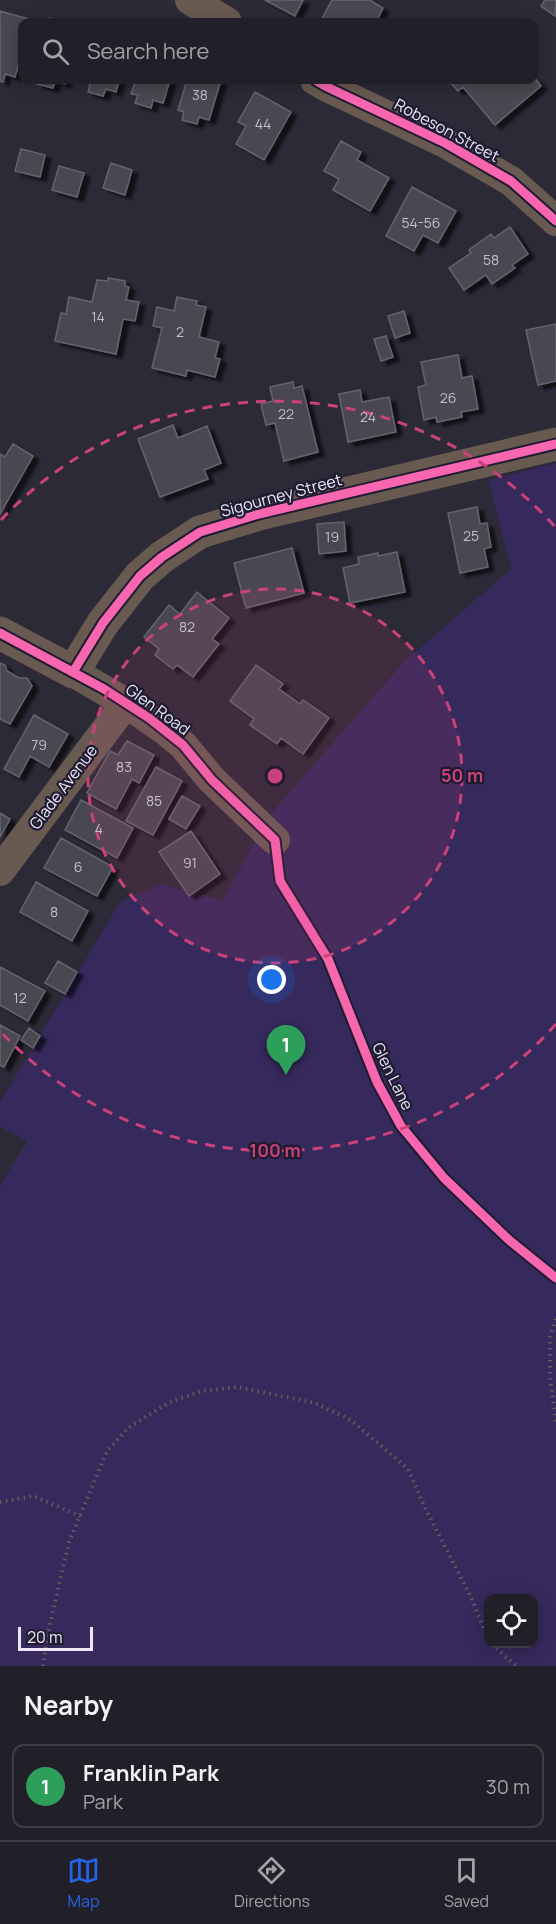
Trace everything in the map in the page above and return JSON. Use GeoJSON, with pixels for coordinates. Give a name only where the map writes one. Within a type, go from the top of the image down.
{"type":"FeatureCollection","features":[{"type":"Feature","properties":{"kind":"street"},"geometry":{"type":"LineString","coordinates":[[190,0],[220,18]]}},
{"type":"Feature","properties":{"kind":"street","name":"Robeson Street"},"geometry":{"type":"LineString","coordinates":[[322,84],[445,143],[511,181],[556,221]]}},
{"type":"Feature","properties":{"kind":"street","name":"Sigourney Street"},"geometry":{"type":"LineString","coordinates":[[73,672],[103,623],[140,576],[162,557],[200,532],[259,514],[556,444]]}},
{"type":"Feature","properties":{"kind":"street","name":"Glen Road"},"geometry":{"type":"LineString","coordinates":[[0,633],[73,672],[148,718],[183,745],[212,780],[275,840]]}},
{"type":"Feature","properties":{"kind":"street","name":"Glade Avenue"},"geometry":{"type":"LineString","coordinates":[[0,871],[126,703]]}},
{"type":"Feature","properties":{"kind":"path"},"geometry":{"type":"LineString","coordinates":[[556,1319],[550,1337],[550,1376],[556,1423]]}},
{"type":"Feature","properties":{"kind":"path"},"geometry":{"type":"LineString","coordinates":[[43,1666],[47,1637],[69,1542],[107,1451],[128,1428],[170,1401],[202,1391],[237,1387],[315,1403],[351,1420],[408,1469],[484,1627]]}},
{"type":"Feature","properties":{"kind":"path"},"geometry":{"type":"LineString","coordinates":[[0,1502],[33,1496],[81,1516]]}},
{"type":"Feature","properties":{"kind":"path"},"geometry":{"type":"LineString","coordinates":[[496,1648],[516,1666]]}},
{"type":"Feature","properties":{"kind":"shaded area"},"geometry":{"type":"Polygon","coordinates":[[[556,463],[556,1666],[0,1666],[0,1186],[27,1141],[0,1127],[0,1102],[120,902],[161,884],[222,901],[270,815],[405,661],[511,569],[488,480],[556,463]]]}},
{"type":"Feature","properties":{"kind":"building"},"geometry":{"type":"Polygon","coordinates":[[[265,0],[303,0],[295,16],[265,0]]]}},
{"type":"Feature","properties":{"kind":"building"},"geometry":{"type":"Polygon","coordinates":[[[332,0],[371,0],[383,8],[378,18],[322,18],[332,0]]]}},
{"type":"Feature","properties":{"kind":"building"},"geometry":{"type":"Polygon","coordinates":[[[545,0],[556,0],[555,16],[541,6],[545,0]]]}},
{"type":"Feature","properties":{"kind":"building"},"geometry":{"type":"Polygon","coordinates":[[[0,11],[25,18],[18,18],[18,66],[15,77],[5,74],[3,82],[0,81],[0,11]]]}},
{"type":"Feature","properties":{"kind":"building"},"geometry":{"type":"Polygon","coordinates":[[[538,82],[541,86],[495,125],[463,87],[458,91],[452,84],[538,84],[538,82]]]}},
{"type":"Feature","properties":{"kind":"building"},"geometry":{"type":"Polygon","coordinates":[[[37,84],[54,84],[53,88],[37,84]]]}},
{"type":"Feature","properties":{"kind":"building"},"geometry":{"type":"Polygon","coordinates":[[[90,84],[118,84],[116,92],[106,89],[103,96],[88,92],[90,84]]]}},
{"type":"Feature","properties":{"kind":"building"},"geometry":{"type":"Polygon","coordinates":[[[135,84],[169,84],[163,103],[153,100],[151,108],[135,103],[138,95],[131,94],[135,84]]]}},
{"type":"Feature","properties":{"kind":"building"},"geometry":{"type":"Polygon","coordinates":[[[186,84],[220,84],[209,120],[199,117],[197,124],[182,120],[184,112],[178,110],[186,84]]]}},
{"type":"Feature","properties":{"kind":"building"},"geometry":{"type":"Polygon","coordinates":[[[255,92],[291,112],[264,160],[236,144],[246,126],[238,122],[255,92]]]}},
{"type":"Feature","properties":{"kind":"building"},"geometry":{"type":"Polygon","coordinates":[[[341,141],[361,152],[357,160],[389,178],[370,211],[333,190],[339,179],[324,171],[341,141]]]}},
{"type":"Feature","properties":{"kind":"building"},"geometry":{"type":"Polygon","coordinates":[[[21,149],[45,155],[40,177],[15,171],[21,149]]]}},
{"type":"Feature","properties":{"kind":"building"},"geometry":{"type":"Polygon","coordinates":[[[111,163],[132,170],[125,195],[103,188],[111,163]]]}},
{"type":"Feature","properties":{"kind":"building"},"geometry":{"type":"Polygon","coordinates":[[[59,166],[84,173],[77,197],[52,190],[59,166]]]}},
{"type":"Feature","properties":{"kind":"building"},"geometry":{"type":"Polygon","coordinates":[[[412,187],[456,211],[438,243],[423,235],[414,251],[386,236],[412,187]]]}},
{"type":"Feature","properties":{"kind":"building"},"geometry":{"type":"Polygon","coordinates":[[[510,227],[528,254],[512,265],[515,268],[492,284],[486,275],[464,290],[449,268],[471,253],[469,250],[491,234],[494,238],[510,227]]]}},
{"type":"Feature","properties":{"kind":"building"},"geometry":{"type":"Polygon","coordinates":[[[108,278],[125,281],[125,286],[129,287],[126,300],[139,302],[135,321],[123,319],[116,354],[55,341],[61,313],[66,314],[69,297],[92,302],[97,280],[108,281],[108,278]]]}},
{"type":"Feature","properties":{"kind":"building"},"geometry":{"type":"Polygon","coordinates":[[[177,297],[197,301],[196,305],[206,307],[199,337],[219,342],[215,358],[220,359],[215,377],[187,370],[186,376],[152,368],[162,328],[153,326],[157,307],[174,311],[177,297]]]}},
{"type":"Feature","properties":{"kind":"building"},"geometry":{"type":"Polygon","coordinates":[[[404,311],[410,333],[395,338],[388,316],[404,311]]]}},
{"type":"Feature","properties":{"kind":"building"},"geometry":{"type":"Polygon","coordinates":[[[556,324],[556,381],[538,385],[526,330],[556,324]]]}},
{"type":"Feature","properties":{"kind":"building"},"geometry":{"type":"Polygon","coordinates":[[[386,336],[393,357],[381,361],[374,339],[386,336]]]}},
{"type":"Feature","properties":{"kind":"building"},"geometry":{"type":"Polygon","coordinates":[[[458,355],[462,378],[472,376],[478,409],[461,412],[462,417],[437,422],[436,417],[424,420],[418,387],[426,385],[421,362],[458,355]]]}},
{"type":"Feature","properties":{"kind":"building"},"geometry":{"type":"Polygon","coordinates":[[[293,382],[294,388],[302,386],[318,452],[284,461],[275,423],[266,425],[261,404],[273,401],[270,387],[293,382]]]}},
{"type":"Feature","properties":{"kind":"building"},"geometry":{"type":"Polygon","coordinates":[[[360,390],[362,402],[389,397],[396,432],[348,442],[339,394],[360,390]]]}},
{"type":"Feature","properties":{"kind":"building"},"geometry":{"type":"Polygon","coordinates":[[[173,425],[178,438],[207,426],[221,463],[204,470],[208,479],[160,497],[138,439],[173,425]]]}},
{"type":"Feature","properties":{"kind":"building"},"geometry":{"type":"Polygon","coordinates":[[[13,444],[33,456],[0,514],[0,454],[5,457],[13,444]]]}},
{"type":"Feature","properties":{"kind":"building"},"geometry":{"type":"Polygon","coordinates":[[[477,507],[480,524],[487,523],[491,547],[484,549],[488,567],[460,573],[448,513],[477,507]]]}},
{"type":"Feature","properties":{"kind":"building"},"geometry":{"type":"Polygon","coordinates":[[[344,522],[346,551],[319,554],[317,524],[344,522]]]}},
{"type":"Feature","properties":{"kind":"building"},"geometry":{"type":"Polygon","coordinates":[[[292,548],[304,593],[246,608],[234,563],[292,548]]]}},
{"type":"Feature","properties":{"kind":"building"},"geometry":{"type":"Polygon","coordinates":[[[397,552],[405,592],[350,603],[343,568],[359,564],[358,557],[397,552]]]}},
{"type":"Feature","properties":{"kind":"building"},"geometry":{"type":"Polygon","coordinates":[[[197,592],[229,618],[212,639],[219,644],[193,677],[177,665],[173,669],[155,655],[159,649],[144,637],[169,605],[180,614],[197,592]]]}},
{"type":"Feature","properties":{"kind":"building"},"geometry":{"type":"Polygon","coordinates":[[[0,663],[5,665],[7,671],[19,678],[27,678],[32,686],[10,724],[0,719],[0,663]]]}},
{"type":"Feature","properties":{"kind":"building"},"geometry":{"type":"Polygon","coordinates":[[[256,665],[283,684],[279,689],[300,704],[303,700],[329,718],[303,754],[281,738],[277,744],[250,725],[254,719],[230,701],[256,665]]]}},
{"type":"Feature","properties":{"kind":"building"},"geometry":{"type":"Polygon","coordinates":[[[34,715],[68,734],[49,767],[30,756],[19,777],[4,769],[34,715]]]}},
{"type":"Feature","properties":{"kind":"building"},"geometry":{"type":"Polygon","coordinates":[[[127,741],[154,755],[139,783],[132,779],[116,809],[87,793],[110,751],[118,755],[127,741]]]}},
{"type":"Feature","properties":{"kind":"building"},"geometry":{"type":"Polygon","coordinates":[[[156,767],[182,781],[153,835],[126,821],[156,767]]]}},
{"type":"Feature","properties":{"kind":"building"},"geometry":{"type":"Polygon","coordinates":[[[182,796],[200,806],[186,829],[169,819],[182,796]]]}},
{"type":"Feature","properties":{"kind":"building"},"geometry":{"type":"Polygon","coordinates":[[[81,800],[133,828],[117,858],[65,830],[81,800]]]}},
{"type":"Feature","properties":{"kind":"building"},"geometry":{"type":"Polygon","coordinates":[[[0,813],[10,819],[0,837],[0,813]]]}},
{"type":"Feature","properties":{"kind":"building"},"geometry":{"type":"Polygon","coordinates":[[[191,831],[220,874],[189,896],[159,852],[191,831]]]}},
{"type":"Feature","properties":{"kind":"building"},"geometry":{"type":"Polygon","coordinates":[[[61,838],[113,867],[97,896],[44,868],[61,838]]]}},
{"type":"Feature","properties":{"kind":"building"},"geometry":{"type":"Polygon","coordinates":[[[36,882],[88,911],[72,941],[20,912],[36,882]]]}},
{"type":"Feature","properties":{"kind":"building"},"geometry":{"type":"Polygon","coordinates":[[[58,961],[77,972],[65,994],[45,983],[58,961]]]}},
{"type":"Feature","properties":{"kind":"building"},"geometry":{"type":"Polygon","coordinates":[[[0,967],[45,991],[28,1021],[0,1005],[0,967]]]}},
{"type":"Feature","properties":{"kind":"building"},"geometry":{"type":"Polygon","coordinates":[[[0,1025],[20,1036],[4,1067],[0,1065],[0,1025]]]}},
{"type":"Feature","properties":{"kind":"building"},"geometry":{"type":"Polygon","coordinates":[[[29,1028],[40,1036],[33,1048],[21,1040],[29,1028]]]}},
{"type":"Feature","properties":{"kind":"cycle path"},"geometry":{"type":"LineString","coordinates":[[322,84],[445,143],[511,181],[556,221]]}},
{"type":"Feature","properties":{"kind":"cycle path"},"geometry":{"type":"LineString","coordinates":[[73,672],[103,623],[140,576],[162,557],[200,532],[259,514],[556,444]]}},
{"type":"Feature","properties":{"kind":"cycle path","name":"Glen Lane"},"geometry":{"type":"LineString","coordinates":[[0,633],[104,689],[149,718],[183,745],[212,780],[275,840],[280,881],[328,959],[377,1082],[401,1126],[444,1178],[509,1240],[556,1278]]}},
{"type":"Feature","properties":{"kind":"place","name":"Franklin Park"},"geometry":{"type":"Point","coordinates":[286,1075]}}]}
